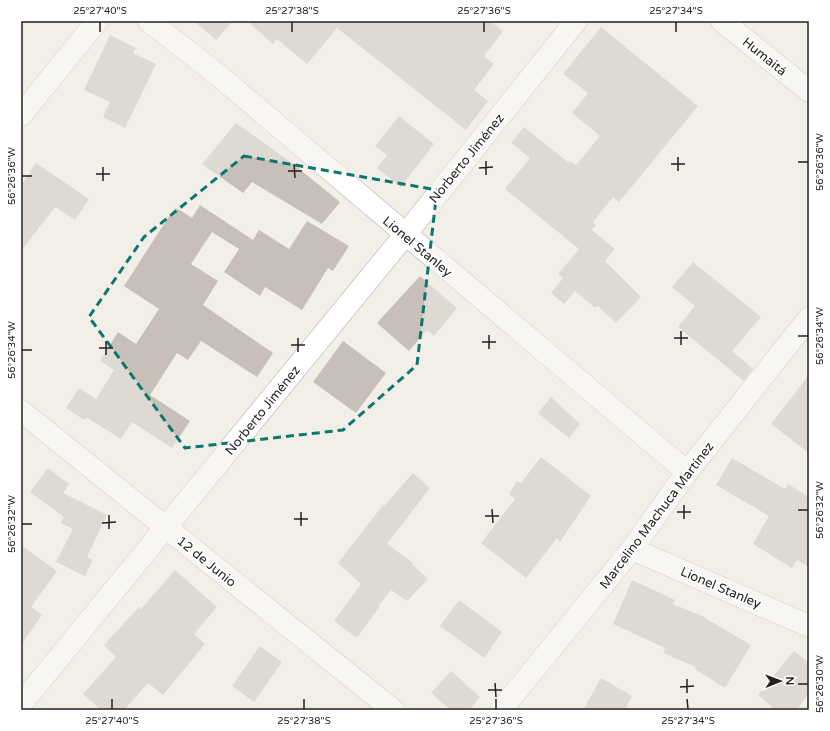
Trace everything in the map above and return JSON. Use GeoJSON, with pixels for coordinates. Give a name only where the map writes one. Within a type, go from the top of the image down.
{"type":"FeatureCollection","features":[{"type":"Feature","properties":{"kind":"street"},"geometry":{"type":"LineString","coordinates":[[21,115],[97,21]]}},
{"type":"Feature","properties":{"kind":"street","name":"Lionel Stanley"},"geometry":{"type":"LineString","coordinates":[[149,21],[218,75],[405,235],[687,472]]}},
{"type":"Feature","properties":{"kind":"street","name":"Norberto Jiménez"},"geometry":{"type":"LineString","coordinates":[[21,704],[405,235],[576,21]]}},
{"type":"Feature","properties":{"kind":"street","name":"Humaitá"},"geometry":{"type":"LineString","coordinates":[[722,21],[809,91]]}},
{"type":"Feature","properties":{"kind":"street","name":"Marcelino Machuca Martínez"},"geometry":{"type":"LineString","coordinates":[[501,710],[632,549],[687,472],[809,318]]}},
{"type":"Feature","properties":{"kind":"street","name":"12 de Junio"},"geometry":{"type":"LineString","coordinates":[[21,411],[393,710]]}},
{"type":"Feature","properties":{"kind":"street","name":"Lionel Stanley"},"geometry":{"type":"LineString","coordinates":[[632,549],[809,626]]}},
{"type":"Feature","properties":{"kind":"highlighted area"},"geometry":{"type":"Polygon","coordinates":[[[244,156],[437,190],[417,365],[343,430],[185,448],[89,317],[144,237],[244,156]]]}},
{"type":"Feature","properties":{"kind":"building"},"geometry":{"type":"Polygon","coordinates":[[[194,21],[233,21],[216,40],[194,21]]]}},
{"type":"Feature","properties":{"kind":"building"},"geometry":{"type":"Polygon","coordinates":[[[247,21],[490,21],[503,31],[484,56],[494,64],[474,90],[488,101],[466,130],[337,28],[307,64],[277,39],[273,44],[247,21]]]}},
{"type":"Feature","properties":{"kind":"building"},"geometry":{"type":"Polygon","coordinates":[[[601,27],[698,106],[619,202],[613,197],[593,222],[596,225],[592,230],[615,249],[605,261],[641,297],[616,323],[598,306],[595,308],[575,291],[564,304],[551,293],[563,278],[558,274],[579,249],[505,189],[530,158],[511,143],[524,127],[569,163],[570,161],[576,165],[600,136],[572,113],[588,93],[563,74],[601,27]]]}},
{"type":"Feature","properties":{"kind":"building"},"geometry":{"type":"Polygon","coordinates":[[[110,35],[136,48],[133,53],[156,64],[125,128],[103,117],[110,102],[84,90],[110,35]]]}},
{"type":"Feature","properties":{"kind":"building"},"geometry":{"type":"Polygon","coordinates":[[[399,116],[434,144],[401,187],[377,168],[387,155],[375,146],[399,116]]]}},
{"type":"Feature","properties":{"kind":"building"},"geometry":{"type":"Polygon","coordinates":[[[236,123],[288,160],[340,202],[322,224],[252,182],[243,193],[202,164],[236,123]]]}},
{"type":"Feature","properties":{"kind":"building"},"geometry":{"type":"Polygon","coordinates":[[[36,163],[89,199],[75,220],[55,207],[21,251],[21,186],[36,163]]]}},
{"type":"Feature","properties":{"kind":"building"},"geometry":{"type":"Polygon","coordinates":[[[200,205],[253,240],[259,230],[289,249],[307,221],[349,246],[333,271],[328,268],[302,310],[265,287],[260,296],[224,272],[239,249],[212,232],[191,264],[218,281],[203,305],[273,353],[257,377],[201,341],[188,360],[177,353],[150,395],[190,421],[172,448],[132,422],[121,439],[86,417],[84,420],[66,408],[79,388],[96,399],[114,370],[100,361],[118,332],[136,344],[159,309],[124,286],[175,207],[192,218],[200,205]]]}},
{"type":"Feature","properties":{"kind":"building"},"geometry":{"type":"Polygon","coordinates":[[[693,262],[761,317],[732,351],[753,369],[744,381],[678,327],[695,306],[672,287],[693,262]]]}},
{"type":"Feature","properties":{"kind":"building"},"geometry":{"type":"Polygon","coordinates":[[[420,276],[457,308],[434,336],[427,330],[409,351],[377,323],[420,276]]]}},
{"type":"Feature","properties":{"kind":"building"},"geometry":{"type":"Polygon","coordinates":[[[343,341],[386,373],[356,413],[313,382],[343,341]]]}},
{"type":"Feature","properties":{"kind":"building"},"geometry":{"type":"Polygon","coordinates":[[[809,375],[809,453],[771,424],[809,375]]]}},
{"type":"Feature","properties":{"kind":"building"},"geometry":{"type":"Polygon","coordinates":[[[551,397],[580,424],[569,438],[538,413],[551,397]]]}},
{"type":"Feature","properties":{"kind":"building"},"geometry":{"type":"Polygon","coordinates":[[[541,457],[591,496],[560,542],[557,538],[526,578],[481,543],[515,499],[509,494],[517,481],[521,483],[541,457]]]}},
{"type":"Feature","properties":{"kind":"building"},"geometry":{"type":"Polygon","coordinates":[[[732,458],[785,489],[788,484],[809,497],[809,567],[797,560],[792,568],[753,544],[769,516],[716,485],[732,458]]]}},
{"type":"Feature","properties":{"kind":"building"},"geometry":{"type":"Polygon","coordinates":[[[48,468],[69,484],[63,493],[107,515],[87,557],[93,560],[85,576],[56,562],[73,529],[61,523],[64,517],[30,492],[48,468]]]}},
{"type":"Feature","properties":{"kind":"building"},"geometry":{"type":"Polygon","coordinates":[[[413,473],[430,488],[387,544],[412,562],[412,564],[428,579],[407,601],[391,590],[357,638],[334,621],[361,584],[338,563],[383,505],[384,506],[413,473]]]}},
{"type":"Feature","properties":{"kind":"building"},"geometry":{"type":"Polygon","coordinates":[[[21,545],[57,571],[31,607],[42,615],[21,645],[21,545]]]}},
{"type":"Feature","properties":{"kind":"building"},"geometry":{"type":"Polygon","coordinates":[[[175,570],[217,607],[194,634],[205,644],[163,695],[148,683],[124,710],[101,710],[83,694],[116,657],[104,645],[139,607],[141,609],[175,570]]]}},
{"type":"Feature","properties":{"kind":"building"},"geometry":{"type":"Polygon","coordinates":[[[632,580],[675,600],[673,604],[702,616],[751,645],[725,688],[695,669],[696,667],[663,653],[665,648],[613,624],[632,580]]]}},
{"type":"Feature","properties":{"kind":"building"},"geometry":{"type":"Polygon","coordinates":[[[459,600],[502,632],[484,658],[440,626],[459,600]]]}},
{"type":"Feature","properties":{"kind":"building"},"geometry":{"type":"Polygon","coordinates":[[[260,646],[282,662],[254,702],[232,686],[260,646]]]}},
{"type":"Feature","properties":{"kind":"building"},"geometry":{"type":"Polygon","coordinates":[[[794,651],[809,663],[809,692],[797,710],[775,710],[758,695],[794,651]]]}},
{"type":"Feature","properties":{"kind":"building"},"geometry":{"type":"Polygon","coordinates":[[[451,671],[480,697],[469,710],[450,710],[431,693],[451,671]]]}},
{"type":"Feature","properties":{"kind":"building"},"geometry":{"type":"Polygon","coordinates":[[[601,678],[632,696],[625,710],[583,710],[601,678]]]}}]}
